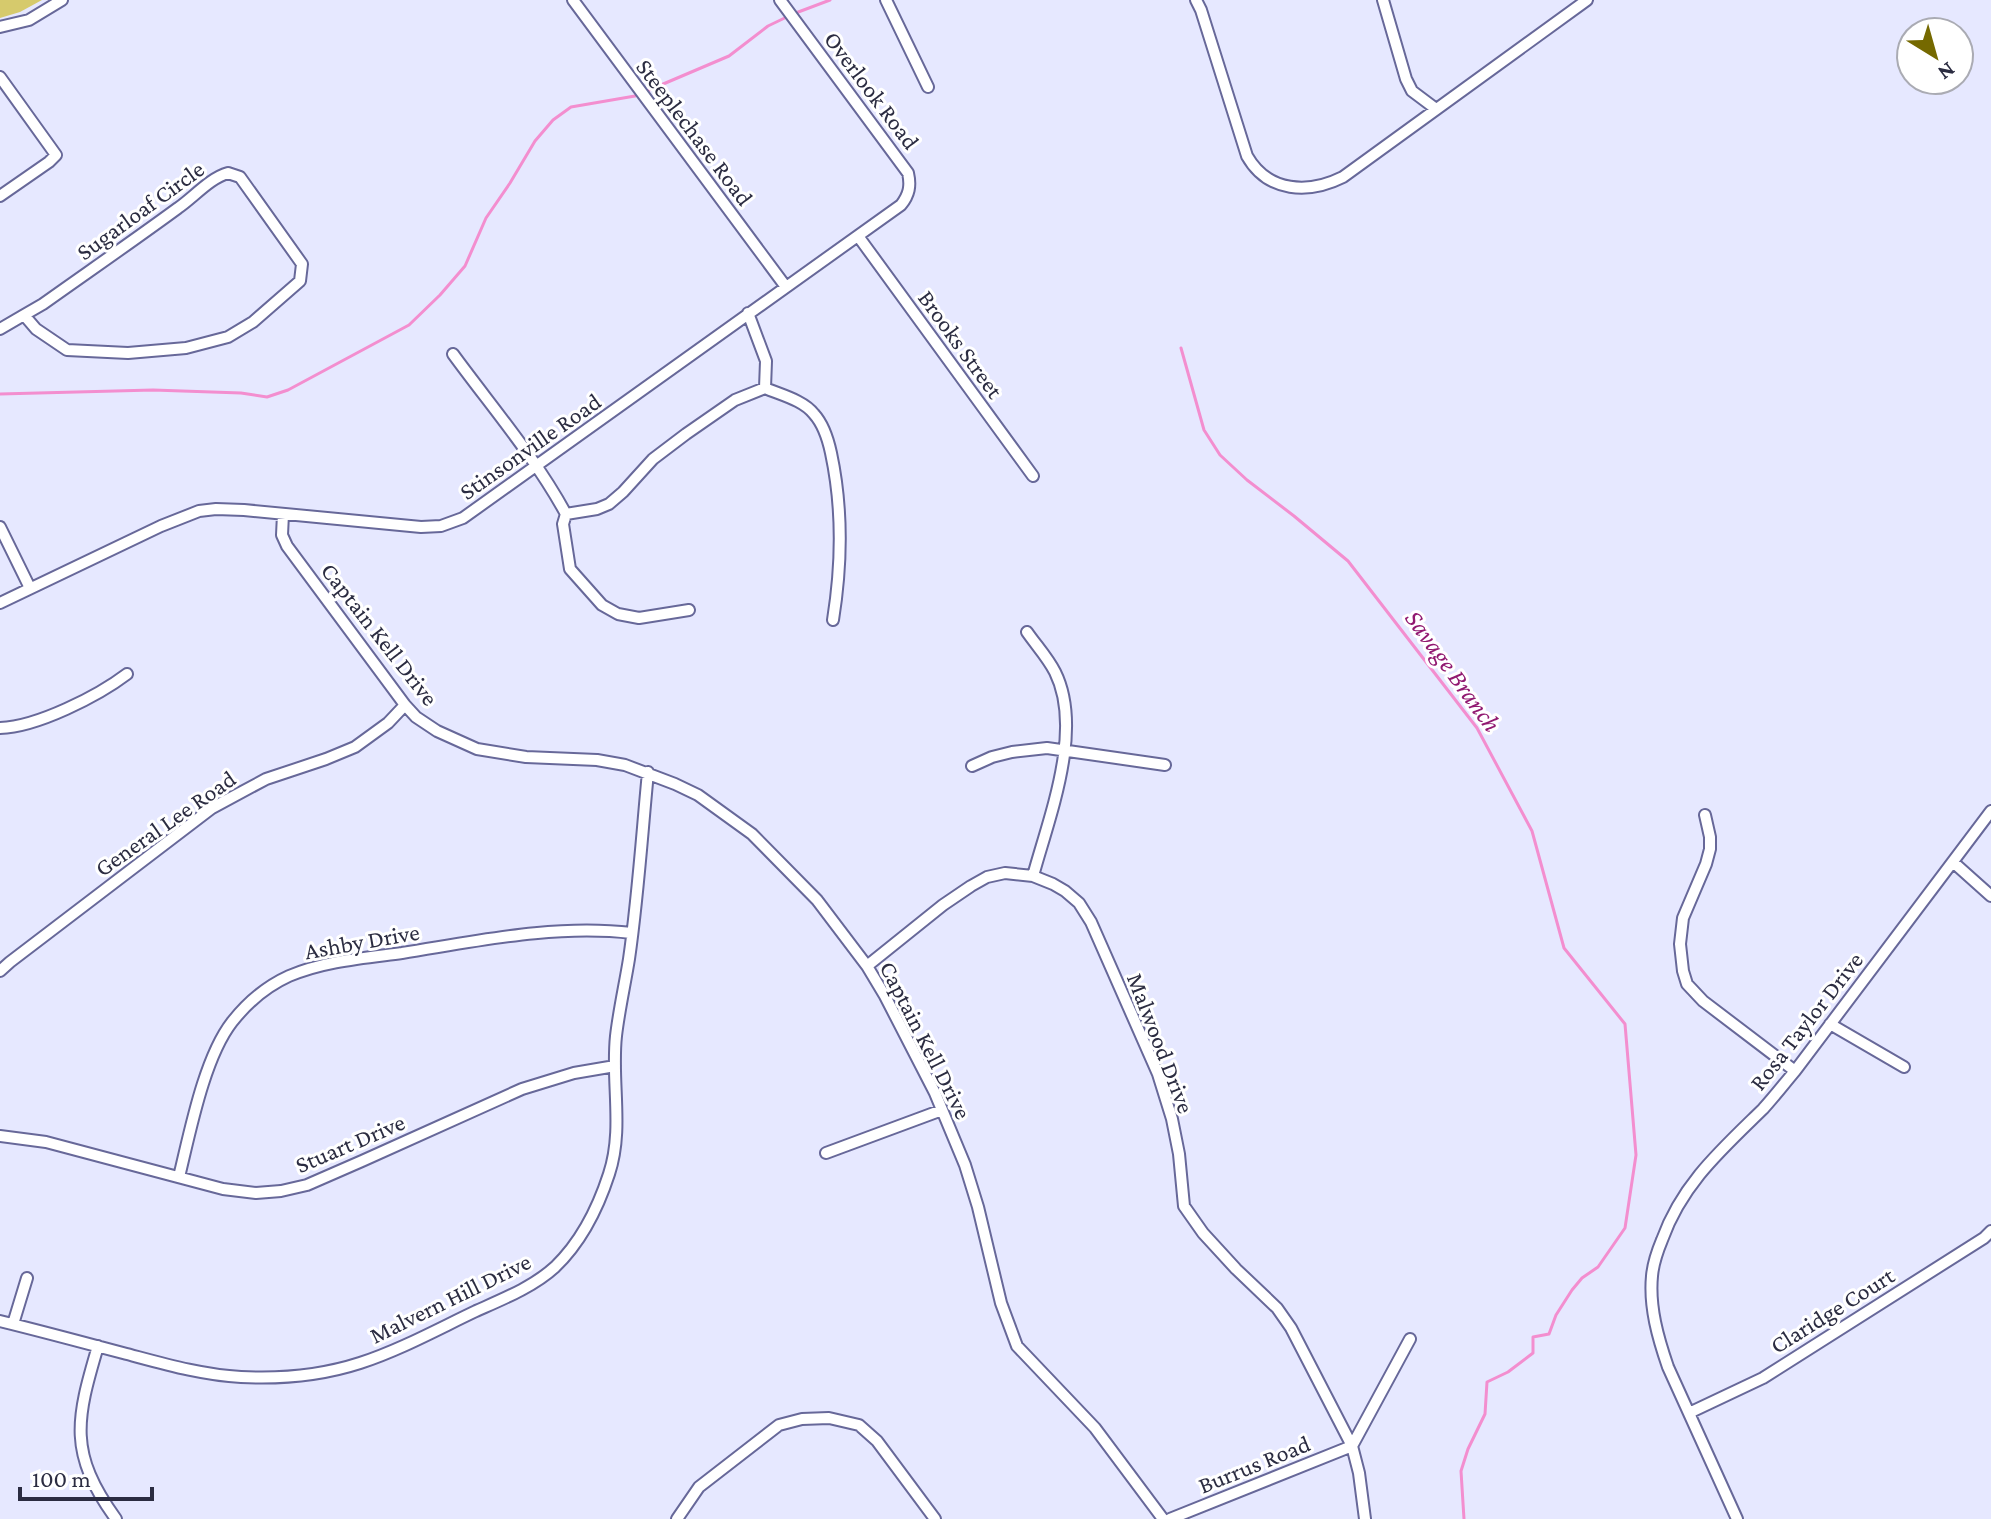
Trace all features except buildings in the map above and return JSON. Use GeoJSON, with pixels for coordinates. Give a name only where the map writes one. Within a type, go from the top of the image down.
{"type":"FeatureCollection","features":[{"type":"Feature","properties":{"kind":"street"},"geometry":{"type":"LineString","coordinates":[[0,27],[29,20],[62,0]]}},
{"type":"Feature","properties":{"kind":"street","name":"Steeplechase Road"},"geometry":{"type":"LineString","coordinates":[[573,0],[786,287]]}},
{"type":"Feature","properties":{"kind":"street","name":"Overlook Road"},"geometry":{"type":"LineString","coordinates":[[780,0],[908,173],[908,196],[901,205],[858,236]]}},
{"type":"Feature","properties":{"kind":"street"},"geometry":{"type":"LineString","coordinates":[[886,0],[928,87]]}},
{"type":"Feature","properties":{"kind":"street"},"geometry":{"type":"LineString","coordinates":[[1196,0],[1247,156],[1256,170],[1281,185],[1298,188],[1328,185],[1343,177],[1587,0]]}},
{"type":"Feature","properties":{"kind":"street"},"geometry":{"type":"LineString","coordinates":[[1383,0],[1406,79],[1412,91],[1436,109]]}},
{"type":"Feature","properties":{"kind":"street"},"geometry":{"type":"LineString","coordinates":[[0,77],[56,155],[0,196]]}},
{"type":"Feature","properties":{"kind":"street","name":"Sugarloaf Circle"},"geometry":{"type":"LineString","coordinates":[[0,329],[24,315],[43,304],[224,174],[240,177],[302,264],[300,281],[253,322],[228,337],[186,348],[128,353],[67,350],[36,329],[24,315]]}},
{"type":"Feature","properties":{"kind":"street","name":"Stinsonville Road"},"geometry":{"type":"LineString","coordinates":[[0,603],[199,511],[216,509],[394,525],[441,526],[463,518],[858,236]]}},
{"type":"Feature","properties":{"kind":"street","name":"Brooks Street"},"geometry":{"type":"LineString","coordinates":[[858,236],[1033,476]]}},
{"type":"Feature","properties":{"kind":"street"},"geometry":{"type":"LineString","coordinates":[[748,313],[766,361],[765,388]]}},
{"type":"Feature","properties":{"kind":"street"},"geometry":{"type":"LineString","coordinates":[[453,354],[566,514],[563,524],[570,569],[602,605],[618,614],[639,618],[689,610]]}},
{"type":"Feature","properties":{"kind":"street"},"geometry":{"type":"LineString","coordinates":[[566,514],[609,504],[653,459],[675,442],[735,400],[765,388],[812,411],[828,439],[840,511],[840,559],[833,620]]}},
{"type":"Feature","properties":{"kind":"street","name":"Captain Kell Drive"},"geometry":{"type":"LineString","coordinates":[[283,514],[282,535],[287,546],[416,717],[437,731],[477,749],[526,757],[597,760],[648,772],[698,795],[752,834],[817,900],[867,966],[903,1027],[935,1093],[965,1165],[1001,1303],[1017,1346],[1095,1428],[1163,1519]]}},
{"type":"Feature","properties":{"kind":"street"},"geometry":{"type":"LineString","coordinates":[[0,527],[30,588]]}},
{"type":"Feature","properties":{"kind":"street"},"geometry":{"type":"LineString","coordinates":[[1027,632],[1055,673],[1067,721],[1066,750],[1033,876]]}},
{"type":"Feature","properties":{"kind":"street"},"geometry":{"type":"LineString","coordinates":[[0,728],[28,723],[52,714],[110,687],[127,674]]}},
{"type":"Feature","properties":{"kind":"street","name":"General Lee Road"},"geometry":{"type":"LineString","coordinates":[[0,971],[212,808],[266,779],[355,747],[388,723],[405,705]]}},
{"type":"Feature","properties":{"kind":"street"},"geometry":{"type":"LineString","coordinates":[[972,766],[1012,752],[1047,748],[1165,765]]}},
{"type":"Feature","properties":{"kind":"street","name":"Malvern Hill Drive"},"geometry":{"type":"LineString","coordinates":[[0,1321],[173,1367],[240,1377],[289,1376],[362,1362],[509,1296],[553,1269],[576,1242],[594,1212],[610,1170],[617,1126],[616,1036],[632,933],[648,772]]}},
{"type":"Feature","properties":{"kind":"street","name":"Rosa Taylor Drive"},"geometry":{"type":"LineString","coordinates":[[1737,1519],[1659,1341],[1652,1308],[1656,1255],[1684,1194],[1705,1166],[1795,1071],[1991,811]]}},
{"type":"Feature","properties":{"kind":"street"},"geometry":{"type":"LineString","coordinates":[[1705,815],[1710,849],[1683,918],[1680,944],[1687,984],[1703,1001],[1795,1071]]}},
{"type":"Feature","properties":{"kind":"street"},"geometry":{"type":"LineString","coordinates":[[1953,862],[1991,896]]}},
{"type":"Feature","properties":{"kind":"street","name":"Malwood Drive"},"geometry":{"type":"LineString","coordinates":[[867,966],[943,905],[987,877],[1005,873],[1033,876],[1065,891],[1079,903],[1091,922],[1158,1074],[1179,1154],[1184,1206],[1203,1233],[1277,1308],[1302,1349],[1352,1446],[1358,1465],[1365,1519]]}},
{"type":"Feature","properties":{"kind":"street","name":"Ashby Drive"},"geometry":{"type":"LineString","coordinates":[[179,1177],[204,1084],[225,1031],[241,1011],[287,977],[327,964],[519,935],[601,929],[632,933]]}},
{"type":"Feature","properties":{"kind":"street"},"geometry":{"type":"LineString","coordinates":[[1830,1024],[1904,1067]]}},
{"type":"Feature","properties":{"kind":"street","name":"Stuart Drive"},"geometry":{"type":"LineString","coordinates":[[0,1136],[46,1142],[223,1189],[256,1193],[292,1189],[531,1085],[615,1066]]}},
{"type":"Feature","properties":{"kind":"street"},"geometry":{"type":"LineString","coordinates":[[826,1153],[942,1110]]}},
{"type":"Feature","properties":{"kind":"street","name":"Claridge Court"},"geometry":{"type":"LineString","coordinates":[[1689,1413],[1763,1378],[1991,1231]]}},
{"type":"Feature","properties":{"kind":"street"},"geometry":{"type":"LineString","coordinates":[[13,1324],[27,1278]]}},
{"type":"Feature","properties":{"kind":"street"},"geometry":{"type":"LineString","coordinates":[[1352,1446],[1410,1339]]}},
{"type":"Feature","properties":{"kind":"street"},"geometry":{"type":"LineString","coordinates":[[98,1346],[80,1411],[82,1450],[96,1488],[116,1519]]}},
{"type":"Feature","properties":{"kind":"street"},"geometry":{"type":"LineString","coordinates":[[677,1519],[699,1487],[779,1425],[802,1419],[829,1418],[859,1425],[877,1441],[935,1519]]}},
{"type":"Feature","properties":{"kind":"street","name":"Burrus Road"},"geometry":{"type":"LineString","coordinates":[[1170,1519],[1352,1446]]}},
{"type":"Feature","properties":{"kind":"shaded area"},"geometry":{"type":"Polygon","coordinates":[[[0,0],[42,0],[0,18],[0,0]]]}},
{"type":"Feature","properties":{"kind":"waterway"},"geometry":{"type":"LineString","coordinates":[[0,394],[153,390],[267,397],[288,390],[409,325],[440,295],[465,266],[486,218],[535,141],[553,120],[571,107],[635,96],[729,56],[768,26],[830,0]]}},
{"type":"Feature","properties":{"kind":"waterway","name":"Savage Branch"},"geometry":{"type":"LineString","coordinates":[[1181,348],[1204,430],[1220,455],[1348,561],[1477,728],[1532,831],[1564,948],[1625,1024],[1636,1155],[1625,1228],[1598,1267],[1572,1290],[1556,1315],[1549,1334],[1533,1337],[1533,1353],[1508,1372],[1487,1382],[1485,1414],[1461,1471],[1464,1519]]}}]}
